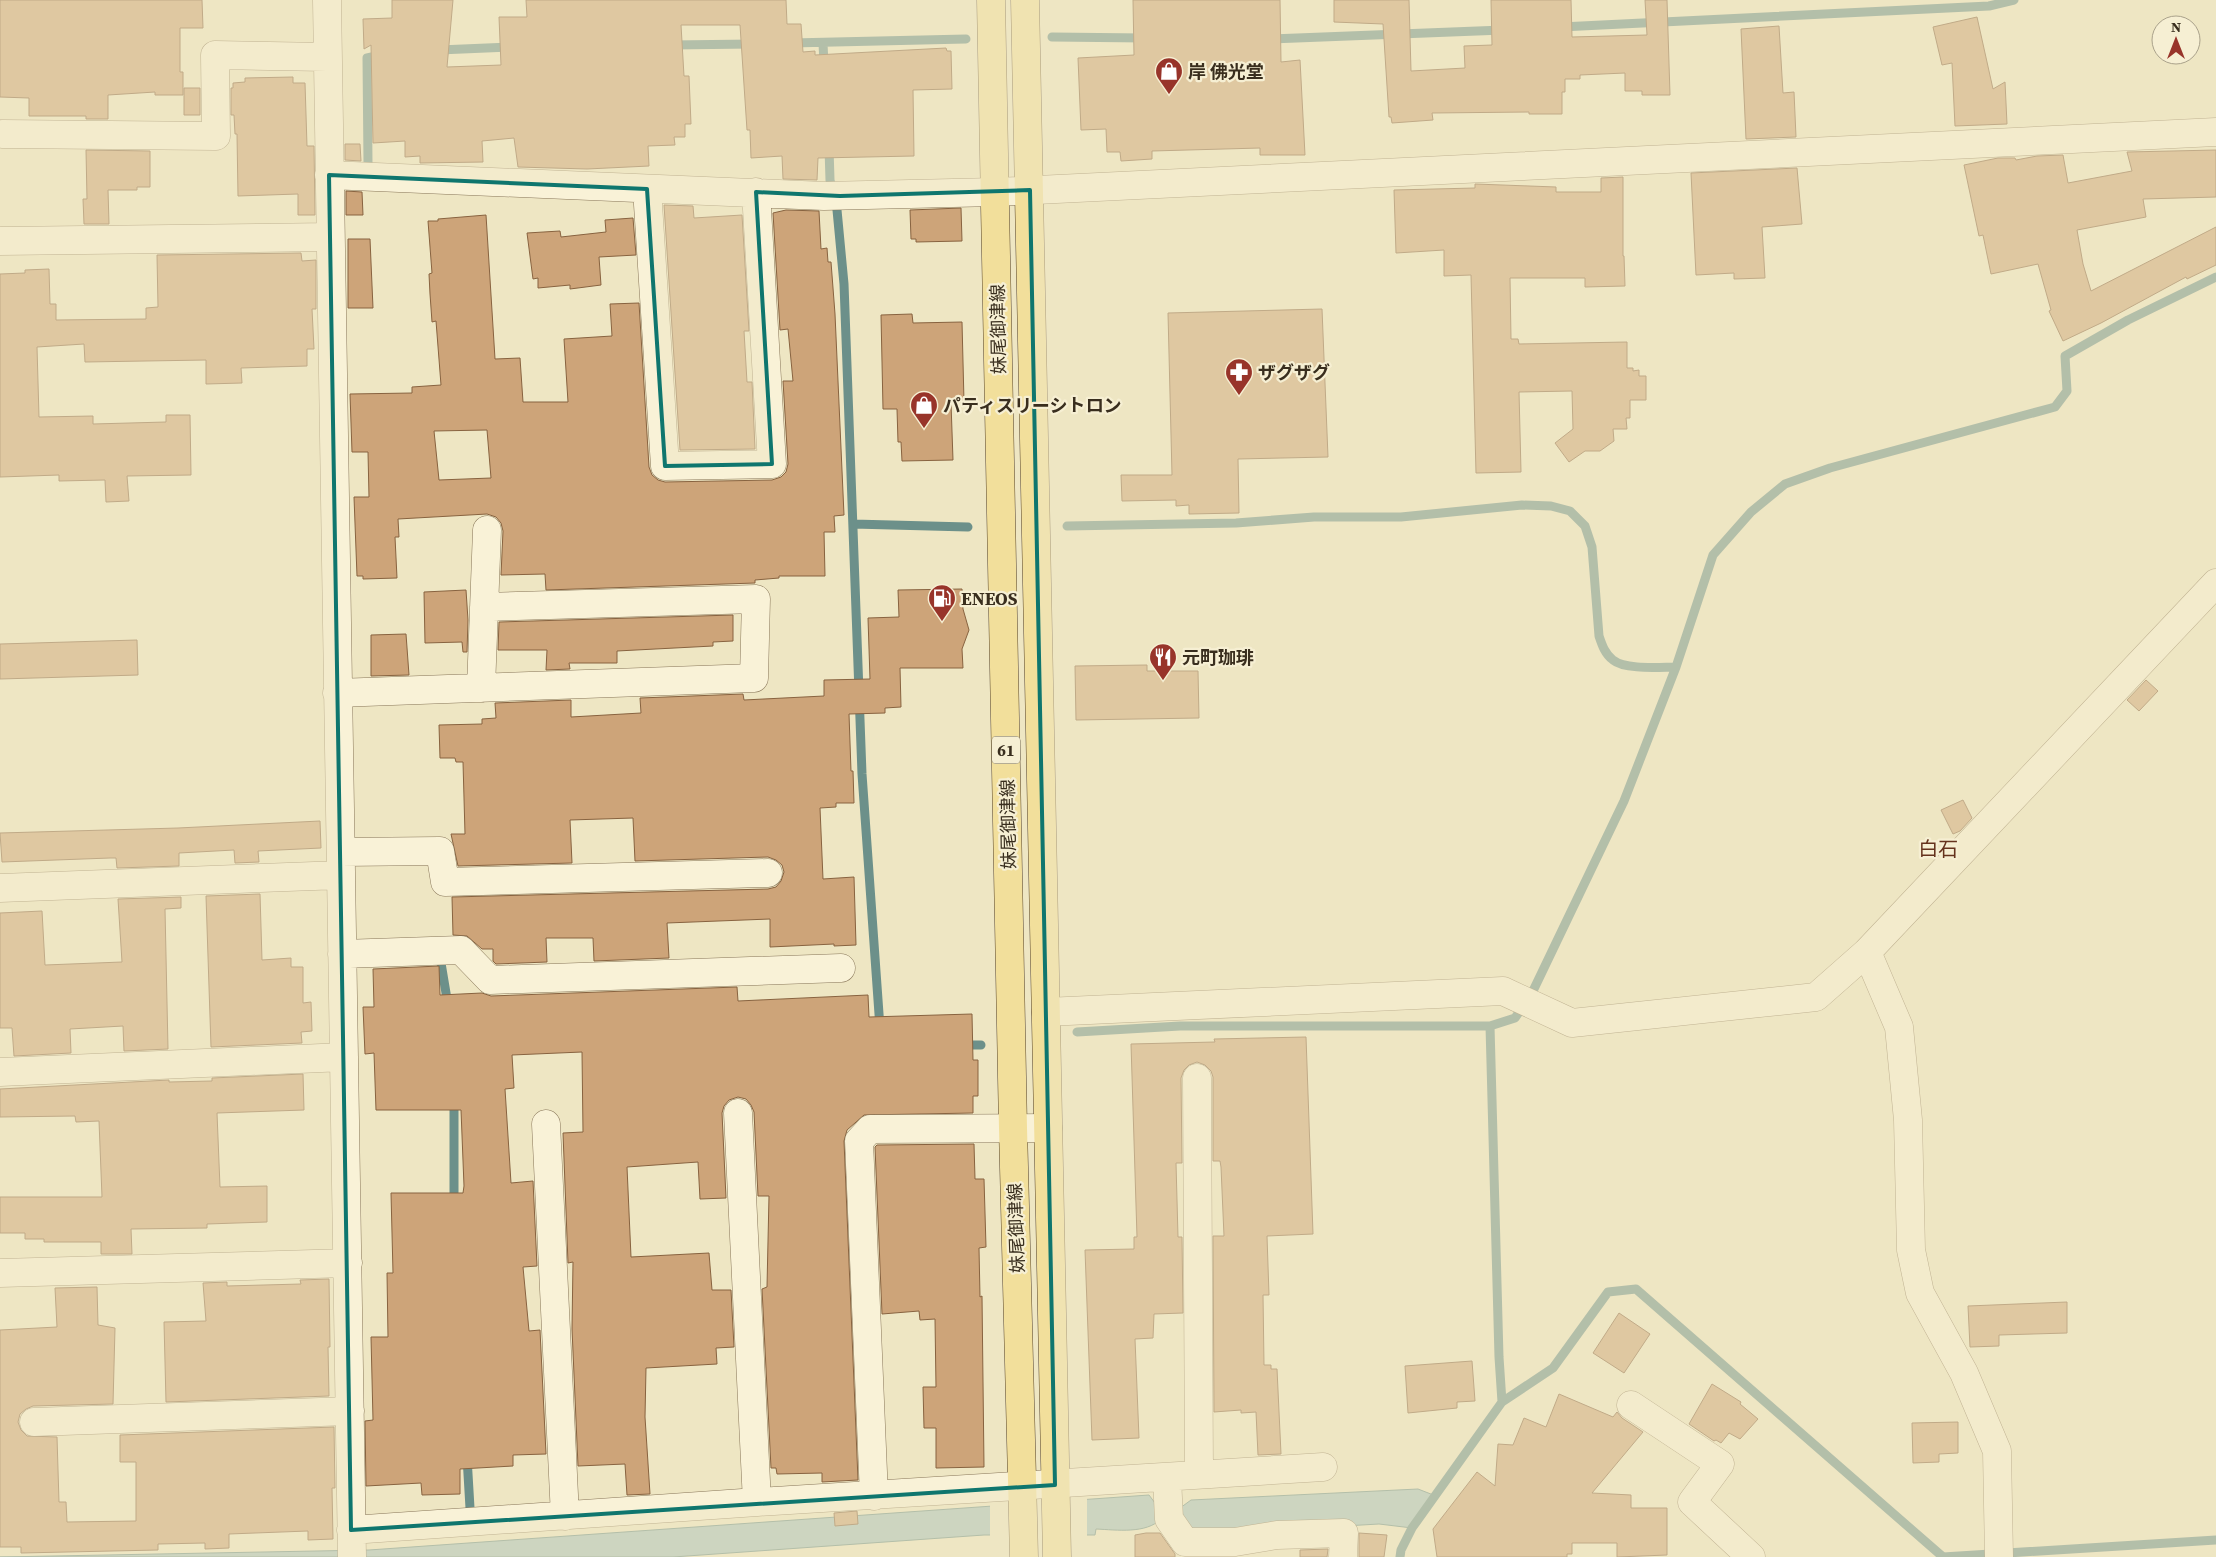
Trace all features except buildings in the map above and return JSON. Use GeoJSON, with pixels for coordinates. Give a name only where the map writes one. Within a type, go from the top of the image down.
{"type":"FeatureCollection","features":[{"type":"Feature","properties":{"kind":"main road","name":"妹尾御津線"},"geometry":{"type":"LineString","coordinates":[[991,0],[1013,1128],[1024,1548]]}},
{"type":"Feature","properties":{"kind":"main road","name":"妹尾御津線"},"geometry":{"type":"LineString","coordinates":[[1025,0],[1057,1548]]}},
{"type":"Feature","properties":{"kind":"street"},"geometry":{"type":"LineString","coordinates":[[327,0],[352,1545],[565,1516],[757,1502],[874,1496],[1055,1491],[1199,1474],[1323,1467]]}},
{"type":"Feature","properties":{"kind":"street"},"geometry":{"type":"LineString","coordinates":[[2,134],[216,136],[215,55],[328,57]]}},
{"type":"Feature","properties":{"kind":"street"},"geometry":{"type":"LineString","coordinates":[[329,174],[832,196],[996,192],[2216,132]]}},
{"type":"Feature","properties":{"kind":"street"},"geometry":{"type":"LineString","coordinates":[[647,189],[665,466],[772,464],[756,192]]}},
{"type":"Feature","properties":{"kind":"street"},"geometry":{"type":"LineString","coordinates":[[0,241],[330,237]]}},
{"type":"Feature","properties":{"kind":"street"},"geometry":{"type":"LineString","coordinates":[[482,688],[487,530]]}},
{"type":"Feature","properties":{"kind":"street"},"geometry":{"type":"LineString","coordinates":[[1046,1012],[1503,992],[1572,1023],[1816,997],[1867,952],[2216,582]]}},
{"type":"Feature","properties":{"kind":"street"},"geometry":{"type":"LineString","coordinates":[[337,693],[754,678],[756,599],[484,607]]}},
{"type":"Feature","properties":{"kind":"street"},"geometry":{"type":"LineString","coordinates":[[0,888],[341,863],[440,851],[446,882],[768,873]]}},
{"type":"Feature","properties":{"kind":"street"},"geometry":{"type":"LineString","coordinates":[[342,954],[461,950],[490,980],[841,968]]}},
{"type":"Feature","properties":{"kind":"street"},"geometry":{"type":"LineString","coordinates":[[1867,952],[1899,1027],[1908,1120],[1911,1250],[1920,1293],[1964,1373],[1997,1451],[1999,1549]]}},
{"type":"Feature","properties":{"kind":"street"},"geometry":{"type":"LineString","coordinates":[[0,1072],[344,1057]]}},
{"type":"Feature","properties":{"kind":"street"},"geometry":{"type":"LineString","coordinates":[[1197,1078],[1199,1474]]}},
{"type":"Feature","properties":{"kind":"street"},"geometry":{"type":"LineString","coordinates":[[738,1113],[757,1502]]}},
{"type":"Feature","properties":{"kind":"street"},"geometry":{"type":"LineString","coordinates":[[546,1124],[565,1516]]}},
{"type":"Feature","properties":{"kind":"street"},"geometry":{"type":"LineString","coordinates":[[874,1496],[859,1142],[870,1129],[1048,1128]]}},
{"type":"Feature","properties":{"kind":"street"},"geometry":{"type":"LineString","coordinates":[[0,1273],[348,1263]]}},
{"type":"Feature","properties":{"kind":"street"},"geometry":{"type":"LineString","coordinates":[[1631,1406],[1720,1464],[1692,1502],[1751,1557]]}},
{"type":"Feature","properties":{"kind":"street"},"geometry":{"type":"LineString","coordinates":[[34,1422],[350,1411]]}},
{"type":"Feature","properties":{"kind":"street"},"geometry":{"type":"LineString","coordinates":[[1167,1478],[1169,1515],[1186,1542],[1235,1542],[1277,1535],[1344,1533],[1344,1557]]}},
{"type":"Feature","properties":{"kind":"highlighted area"},"geometry":{"type":"Polygon","coordinates":[[[329,175],[647,189],[665,466],[772,464],[756,192],[840,196],[1030,190],[1055,1485],[351,1530],[329,175]]]}},
{"type":"Feature","properties":{"kind":"water"},"geometry":{"type":"Polygon","coordinates":[[[1418,1489],[1436,1496],[1412,1528],[1379,1524],[1189,1535],[1161,1519],[1155,1524],[1139,1529],[1096,1529],[1095,1535],[984,1535],[673,1557],[0,1557],[369,1550],[1149,1495],[1161,1511],[1176,1511],[1191,1500],[1418,1489]]]}},
{"type":"Feature","properties":{"kind":"pier"},"geometry":{"type":"Polygon","coordinates":[[[1087,1497],[1087,1538],[990,1538],[990,1503],[1087,1497]]]}},
{"type":"Feature","properties":{"kind":"waterway"},"geometry":{"type":"LineString","coordinates":[[1561,27],[1989,6],[2014,0]]}},
{"type":"Feature","properties":{"kind":"waterway"},"geometry":{"type":"LineString","coordinates":[[1271,39],[1503,30]]}},
{"type":"Feature","properties":{"kind":"waterway"},"geometry":{"type":"LineString","coordinates":[[1052,37],[1145,38]]}},
{"type":"Feature","properties":{"kind":"waterway"},"geometry":{"type":"LineString","coordinates":[[791,43],[966,39]]}},
{"type":"Feature","properties":{"kind":"waterway"},"geometry":{"type":"LineString","coordinates":[[823,43],[824,65]]}},
{"type":"Feature","properties":{"kind":"waterway"},"geometry":{"type":"LineString","coordinates":[[671,45],[753,44]]}},
{"type":"Feature","properties":{"kind":"waterway"},"geometry":{"type":"LineString","coordinates":[[439,50],[511,47]]}},
{"type":"Feature","properties":{"kind":"waterway"},"geometry":{"type":"LineString","coordinates":[[368,163],[367,58],[381,55]]}},
{"type":"Feature","properties":{"kind":"waterway"},"geometry":{"type":"LineString","coordinates":[[829,148],[830,180],[837,210],[844,284],[862,774],[880,1028]]}},
{"type":"Feature","properties":{"kind":"waterway"},"geometry":{"type":"LineString","coordinates":[[1502,1402],[1499,1357],[1490,1026],[1515,1018],[1532,993],[1624,801],[1676,667],[1713,555],[1751,512],[1785,484],[1830,468],[2055,407],[2067,391],[2065,356],[2128,320],[2216,277]]}},
{"type":"Feature","properties":{"kind":"waterway"},"geometry":{"type":"LineString","coordinates":[[1067,526],[1236,523],[1314,517],[1401,517],[1522,505],[1551,506],[1570,511],[1585,526],[1592,547],[1599,636],[1608,655],[1618,663],[1626,665],[1676,667]]}},
{"type":"Feature","properties":{"kind":"waterway"},"geometry":{"type":"LineString","coordinates":[[853,524],[968,527]]}},
{"type":"Feature","properties":{"kind":"waterway"},"geometry":{"type":"LineString","coordinates":[[441,963],[448,1005]]}},
{"type":"Feature","properties":{"kind":"waterway"},"geometry":{"type":"LineString","coordinates":[[1077,1032],[1180,1026],[1490,1026]]}},
{"type":"Feature","properties":{"kind":"waterway"},"geometry":{"type":"LineString","coordinates":[[960,1045],[981,1045]]}},
{"type":"Feature","properties":{"kind":"waterway"},"geometry":{"type":"LineString","coordinates":[[454,1100],[454,1205]]}},
{"type":"Feature","properties":{"kind":"waterway"},"geometry":{"type":"LineString","coordinates":[[1400,1557],[1401,1550],[1412,1528],[1502,1402],[1553,1368],[1608,1292],[1636,1289],[1943,1557],[2216,1540]]}},
{"type":"Feature","properties":{"kind":"waterway"},"geometry":{"type":"LineString","coordinates":[[467,1457],[470,1508]]}},
{"type":"Feature","properties":{"kind":"place","name":"岸 佛光堂"},"geometry":{"type":"Point","coordinates":[1169,95]}},
{"type":"Feature","properties":{"kind":"place","name":"ザグザグ"},"geometry":{"type":"Point","coordinates":[1239,396]}},
{"type":"Feature","properties":{"kind":"place","name":"パティスリーシトロン"},"geometry":{"type":"Point","coordinates":[924,429]}},
{"type":"Feature","properties":{"kind":"place","name":"ENEOS"},"geometry":{"type":"Point","coordinates":[942,622]}},
{"type":"Feature","properties":{"kind":"place","name":"元町珈琲"},"geometry":{"type":"Point","coordinates":[1163,681]}},
{"type":"Feature","properties":{"kind":"district","name":"白石"},"geometry":{"type":"Point","coordinates":[1938,849]}}]}
